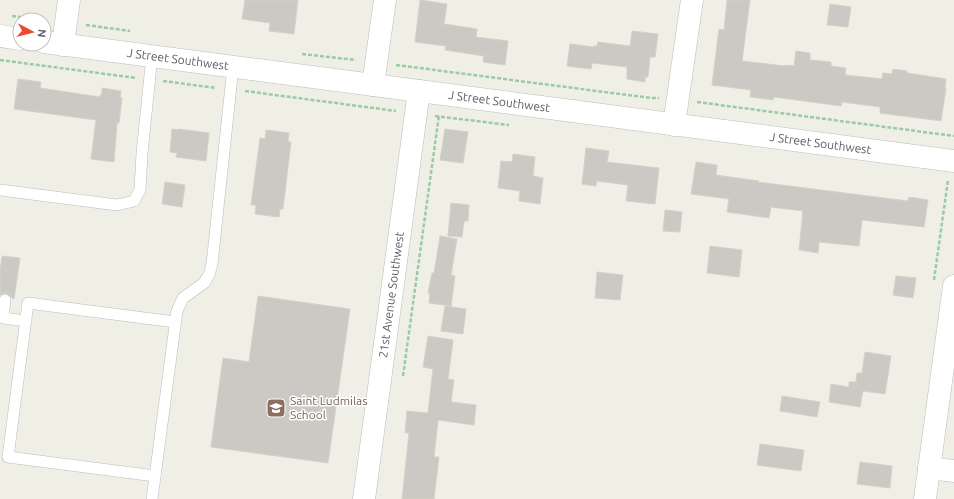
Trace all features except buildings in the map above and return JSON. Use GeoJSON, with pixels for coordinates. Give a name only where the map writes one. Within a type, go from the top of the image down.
{"type":"FeatureCollection","features":[{"type":"Feature","properties":{"kind":"street"},"geometry":{"type":"LineString","coordinates":[[53,44],[69,0]]}},
{"type":"Feature","properties":{"kind":"street"},"geometry":{"type":"LineString","coordinates":[[373,85],[385,0]]}},
{"type":"Feature","properties":{"kind":"street"},"geometry":{"type":"LineString","coordinates":[[674,125],[692,0]]}},
{"type":"Feature","properties":{"kind":"street"},"geometry":{"type":"LineString","coordinates":[[0,36],[12,38]]}},
{"type":"Feature","properties":{"kind":"street","name":"J Street Southwest"},"geometry":{"type":"LineString","coordinates":[[53,44],[954,161]]}},
{"type":"Feature","properties":{"kind":"street","name":"21st Avenue Southwest"},"geometry":{"type":"LineString","coordinates":[[364,499],[419,91]]}},
{"type":"Feature","properties":{"kind":"street"},"geometry":{"type":"LineString","coordinates":[[925,499],[952,311],[954,286]]}},
{"type":"Feature","properties":{"kind":"street"},"geometry":{"type":"LineString","coordinates":[[929,468],[954,471]]}},
{"type":"Feature","properties":{"kind":"lane"},"geometry":{"type":"LineString","coordinates":[[0,190],[117,205],[134,201],[140,190],[142,153],[152,56]]}},
{"type":"Feature","properties":{"kind":"lane"},"geometry":{"type":"LineString","coordinates":[[152,499],[177,311],[183,298],[204,283],[209,275],[212,264],[233,67]]}},
{"type":"Feature","properties":{"kind":"lane"},"geometry":{"type":"LineString","coordinates":[[5,300],[2,318],[26,321]]}},
{"type":"Feature","properties":{"kind":"lane"},"geometry":{"type":"LineString","coordinates":[[155,476],[8,457],[28,303],[175,322]]}},
{"type":"Feature","properties":{"kind":"path"},"geometry":{"type":"LineString","coordinates":[[7,15],[12,16]]}},
{"type":"Feature","properties":{"kind":"path"},"geometry":{"type":"LineString","coordinates":[[0,60],[403,112]]}},
{"type":"Feature","properties":{"kind":"path"},"geometry":{"type":"LineString","coordinates":[[392,64],[661,98]]}},
{"type":"Feature","properties":{"kind":"path"},"geometry":{"type":"LineString","coordinates":[[695,102],[954,136]]}},
{"type":"Feature","properties":{"kind":"path"},"geometry":{"type":"LineString","coordinates":[[402,382],[440,111]]}},
{"type":"Feature","properties":{"kind":"place","name":"Saint Ludmilas School"},"geometry":{"type":"Point","coordinates":[276,408]}}]}
